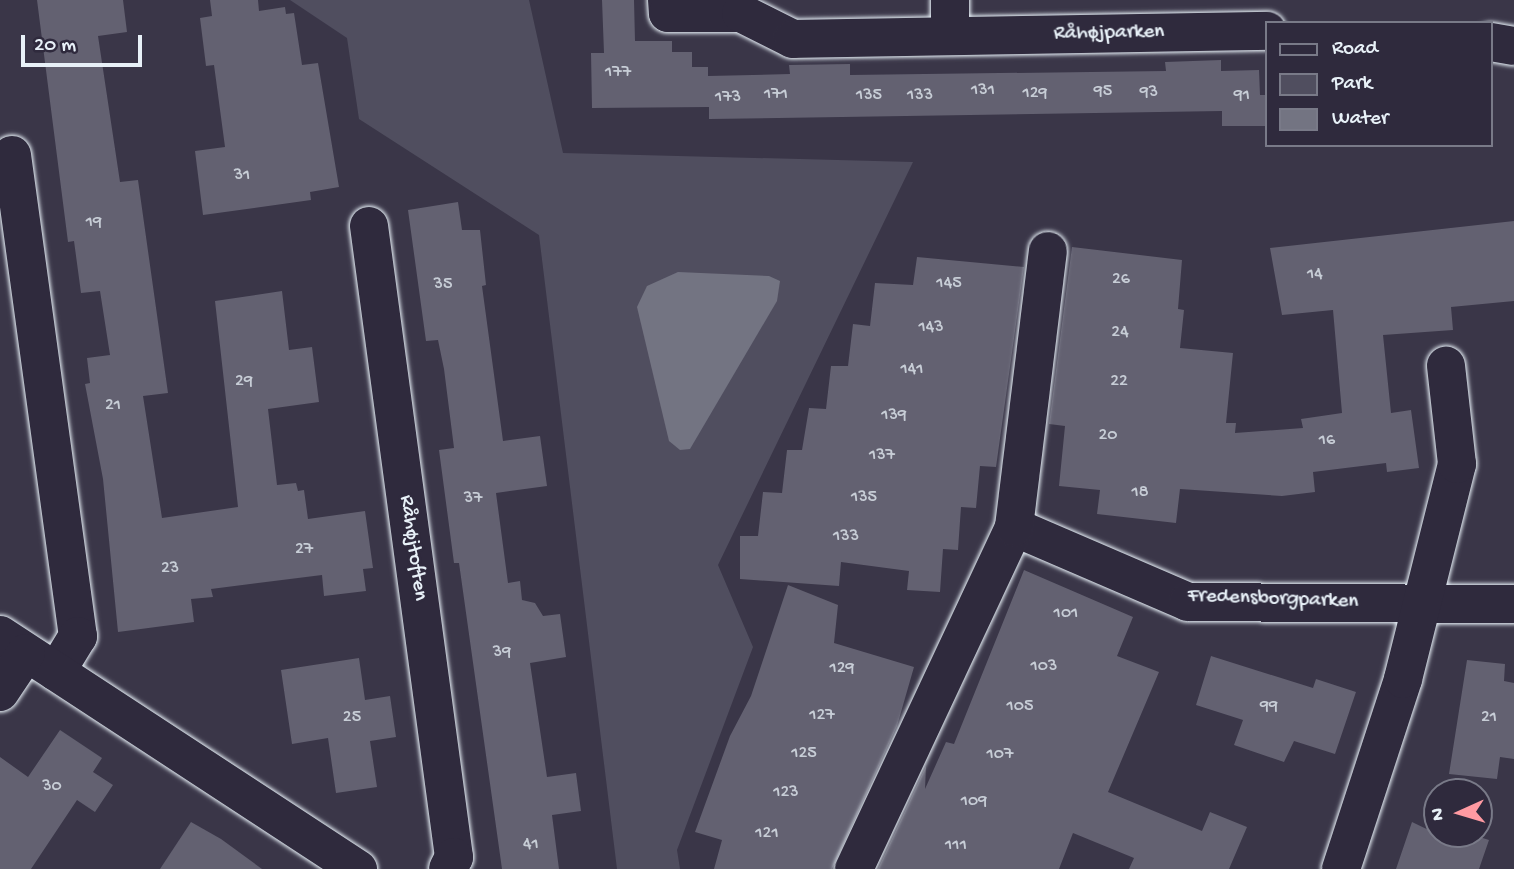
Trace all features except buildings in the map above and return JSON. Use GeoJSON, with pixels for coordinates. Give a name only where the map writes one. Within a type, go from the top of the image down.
{"type":"FeatureCollection","features":[{"type":"Feature","properties":{"kind":"street","name":"Råhøjparken"},"geometry":{"type":"LineString","coordinates":[[667,0],[668,13],[741,13],[793,39],[950,18],[1266,32]]}},
{"type":"Feature","properties":{"kind":"street"},"geometry":{"type":"LineString","coordinates":[[1278,0],[1278,21]]}},
{"type":"Feature","properties":{"kind":"street"},"geometry":{"type":"LineString","coordinates":[[1493,42],[1514,46]]}},
{"type":"Feature","properties":{"kind":"street"},"geometry":{"type":"LineString","coordinates":[[0,691],[27,653],[78,636],[12,155]]}},
{"type":"Feature","properties":{"kind":"street","name":"Råhøjtoften"},"geometry":{"type":"LineString","coordinates":[[369,226],[454,857],[449,869]]}},
{"type":"Feature","properties":{"kind":"street"},"geometry":{"type":"LineString","coordinates":[[854,869],[1014,527],[1048,251]]}},
{"type":"Feature","properties":{"kind":"street"},"geometry":{"type":"LineString","coordinates":[[1341,869],[1402,679],[1457,464],[1446,366]]}},
{"type":"Feature","properties":{"kind":"street","name":"Fredensborgparken"},"geometry":{"type":"LineString","coordinates":[[1014,527],[1188,602],[1514,604]]}},
{"type":"Feature","properties":{"kind":"street"},"geometry":{"type":"LineString","coordinates":[[27,653],[358,869]]}},
{"type":"Feature","properties":{"kind":"green space"},"geometry":{"type":"Polygon","coordinates":[[[290,0],[529,0],[563,153],[913,162],[718,565],[753,647],[677,850],[680,869],[617,869],[539,235],[359,119],[347,38],[290,0]]]}},
{"type":"Feature","properties":{"kind":"water"},"geometry":{"type":"Polygon","coordinates":[[[678,272],[769,276],[780,281],[777,301],[690,449],[680,450],[669,441],[637,307],[647,286],[678,272]]]}}]}
